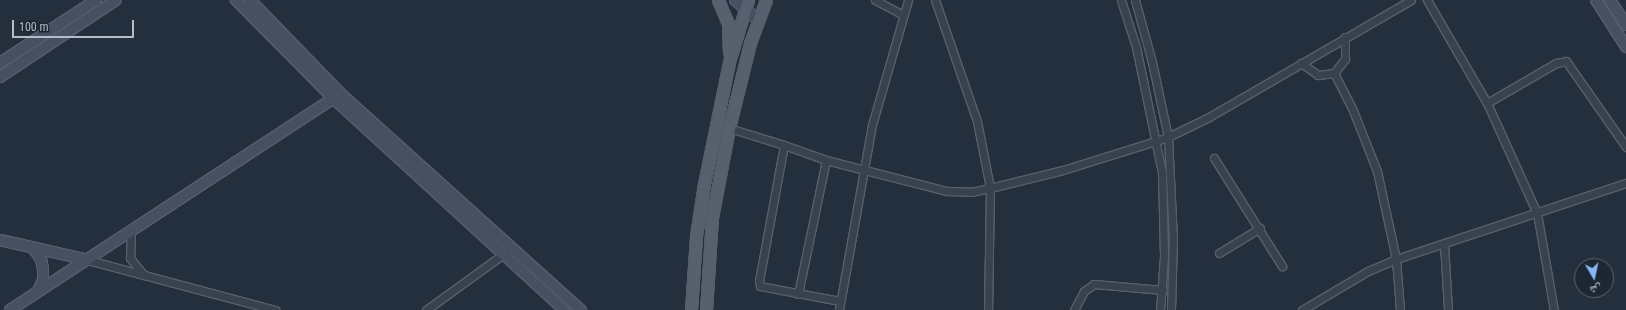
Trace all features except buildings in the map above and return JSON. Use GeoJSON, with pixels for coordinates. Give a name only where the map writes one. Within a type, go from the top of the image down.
{"type":"FeatureCollection","features":[{"type":"Feature","properties":{"kind":"main road"},"geometry":{"type":"LineString","coordinates":[[0,63],[96,0]]}},
{"type":"Feature","properties":{"kind":"main road"},"geometry":{"type":"LineString","coordinates":[[0,77],[116,0]]}},
{"type":"Feature","properties":{"kind":"main road"},"geometry":{"type":"LineString","coordinates":[[236,0],[337,96],[507,251],[564,310]]}},
{"type":"Feature","properties":{"kind":"main road"},"geometry":{"type":"LineString","coordinates":[[250,0],[337,96]]}},
{"type":"Feature","properties":{"kind":"main road"},"geometry":{"type":"LineString","coordinates":[[718,0],[728,24],[729,62]]}},
{"type":"Feature","properties":{"kind":"main road"},"geometry":{"type":"LineString","coordinates":[[735,0],[746,4],[758,20]]}},
{"type":"Feature","properties":{"kind":"main road"},"geometry":{"type":"LineString","coordinates":[[1596,0],[1626,47]]}},
{"type":"Feature","properties":{"kind":"main road"},"geometry":{"type":"LineString","coordinates":[[1610,0],[1626,24]]}},
{"type":"Feature","properties":{"kind":"main road"},"geometry":{"type":"LineString","coordinates":[[706,310],[712,218],[729,128],[763,1]]}},
{"type":"Feature","properties":{"kind":"main road"},"geometry":{"type":"LineString","coordinates":[[691,310],[696,236],[704,184],[729,62],[746,4]]}},
{"type":"Feature","properties":{"kind":"main road"},"geometry":{"type":"LineString","coordinates":[[10,310],[131,233],[337,96]]}},
{"type":"Feature","properties":{"kind":"main road"},"geometry":{"type":"LineString","coordinates":[[0,240],[88,260]]}},
{"type":"Feature","properties":{"kind":"main road"},"geometry":{"type":"LineString","coordinates":[[32,248],[41,259],[43,269],[43,280],[37,293]]}},
{"type":"Feature","properties":{"kind":"main road"},"geometry":{"type":"LineString","coordinates":[[507,251],[581,310]]}},
{"type":"Feature","properties":{"kind":"street"},"geometry":{"type":"LineString","coordinates":[[875,0],[903,15]]}},
{"type":"Feature","properties":{"kind":"street"},"geometry":{"type":"LineString","coordinates":[[839,310],[862,168],[908,0]]}},
{"type":"Feature","properties":{"kind":"street"},"geometry":{"type":"LineString","coordinates":[[936,0],[977,121],[990,188],[988,310]]}},
{"type":"Feature","properties":{"kind":"street"},"geometry":{"type":"LineString","coordinates":[[1120,0],[1136,46],[1157,141],[1162,173],[1163,290],[1160,310]]}},
{"type":"Feature","properties":{"kind":"street"},"geometry":{"type":"LineString","coordinates":[[1135,0],[1152,62],[1168,137],[1173,238],[1171,310]]}},
{"type":"Feature","properties":{"kind":"street"},"geometry":{"type":"LineString","coordinates":[[729,128],[826,160],[862,168],[947,192],[990,188],[1168,137],[1209,118],[1345,37],[1411,0]]}},
{"type":"Feature","properties":{"kind":"street"},"geometry":{"type":"LineString","coordinates":[[1427,0],[1487,103],[1537,212],[1554,310]]}},
{"type":"Feature","properties":{"kind":"street"},"geometry":{"type":"LineString","coordinates":[[1301,63],[1318,75],[1334,73],[1345,59],[1345,37]]}},
{"type":"Feature","properties":{"kind":"street"},"geometry":{"type":"LineString","coordinates":[[1487,103],[1556,63],[1566,61],[1626,147]]}},
{"type":"Feature","properties":{"kind":"street"},"geometry":{"type":"LineString","coordinates":[[1334,73],[1352,108],[1377,171],[1396,259],[1400,310]]}},
{"type":"Feature","properties":{"kind":"street"},"geometry":{"type":"LineString","coordinates":[[784,145],[759,281],[760,286],[767,289],[840,301]]}},
{"type":"Feature","properties":{"kind":"street"},"geometry":{"type":"LineString","coordinates":[[1214,158],[1260,228],[1282,266]]}},
{"type":"Feature","properties":{"kind":"street"},"geometry":{"type":"LineString","coordinates":[[798,294],[826,160]]}},
{"type":"Feature","properties":{"kind":"street"},"geometry":{"type":"LineString","coordinates":[[1302,310],[1368,271],[1396,259],[1626,183]]}},
{"type":"Feature","properties":{"kind":"street"},"geometry":{"type":"LineString","coordinates":[[1219,253],[1260,228]]}},
{"type":"Feature","properties":{"kind":"street"},"geometry":{"type":"LineString","coordinates":[[131,233],[130,258],[146,276]]}},
{"type":"Feature","properties":{"kind":"street"},"geometry":{"type":"LineString","coordinates":[[1444,244],[1448,310]]}},
{"type":"Feature","properties":{"kind":"street"},"geometry":{"type":"LineString","coordinates":[[426,310],[507,251]]}},
{"type":"Feature","properties":{"kind":"street"},"geometry":{"type":"LineString","coordinates":[[88,260],[275,310]]}},
{"type":"Feature","properties":{"kind":"street"},"geometry":{"type":"LineString","coordinates":[[1074,310],[1084,291],[1094,284],[1163,290]]}}]}
